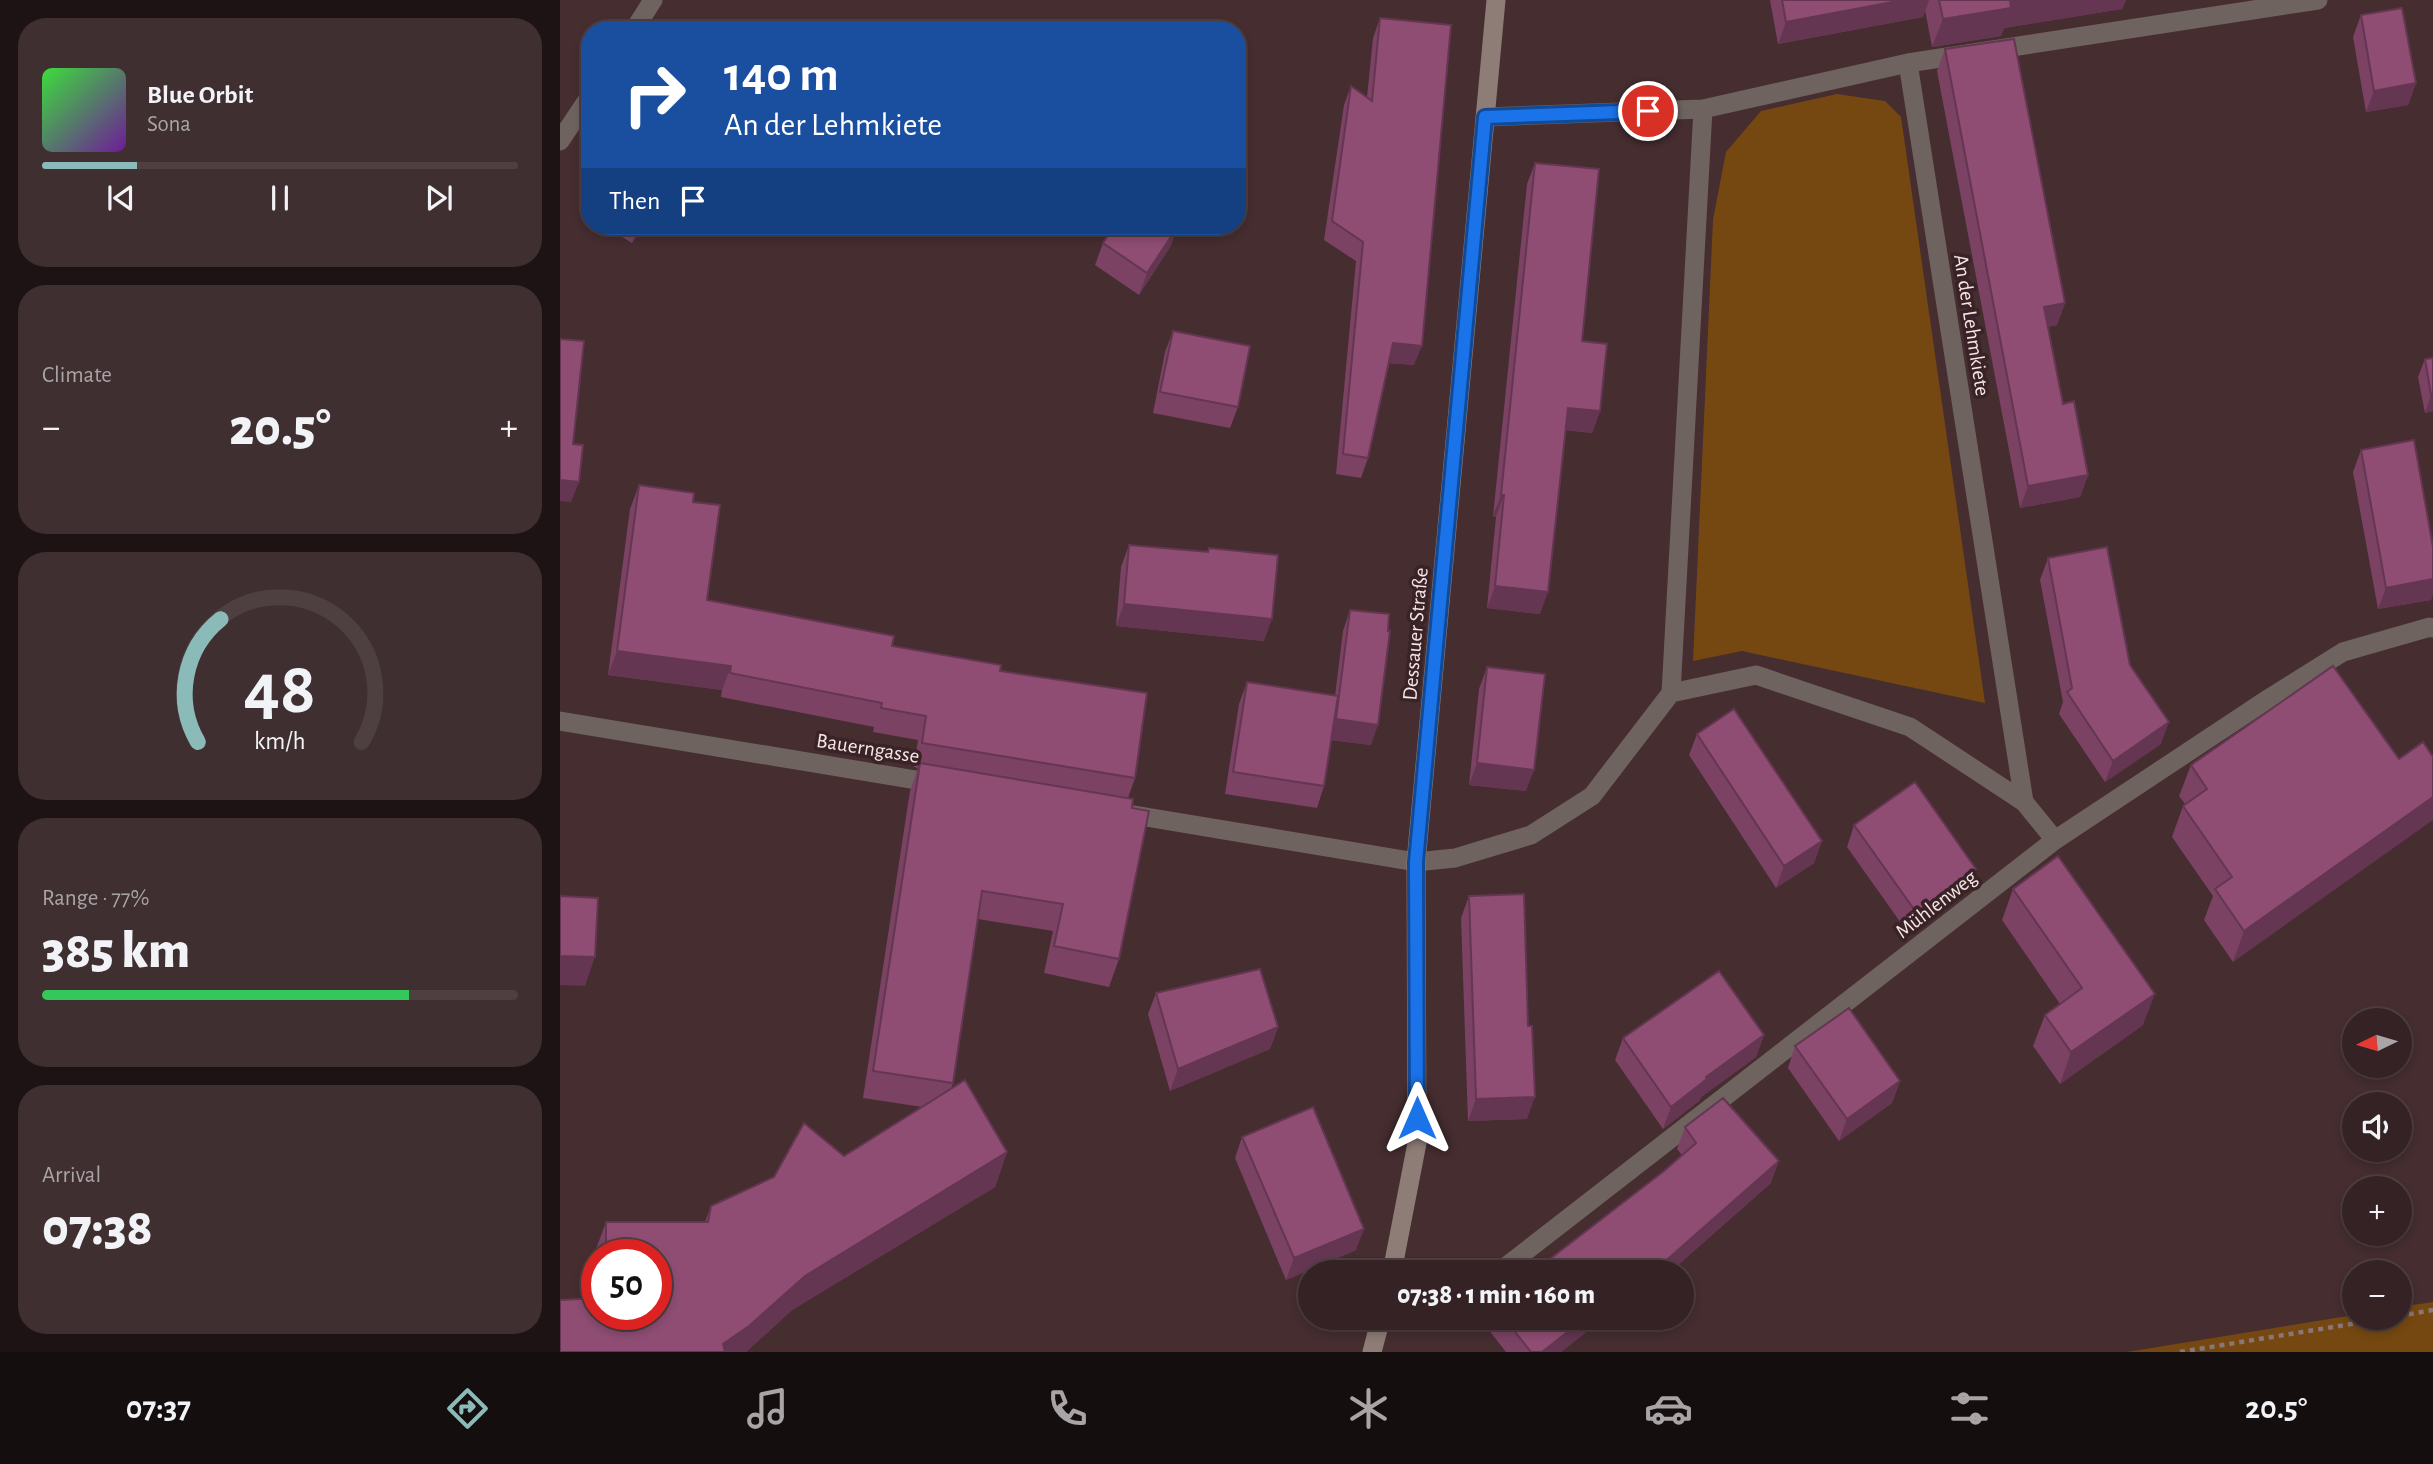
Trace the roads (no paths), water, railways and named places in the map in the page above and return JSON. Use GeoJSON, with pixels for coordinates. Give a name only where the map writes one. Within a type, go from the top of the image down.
{"type":"FeatureCollection","features":[{"type":"Feature","properties":{"kind":"main road","name":"Dessauer Straße"},"geometry":{"type":"LineString","coordinates":[[1394,1260],[1417,1143],[1416,862],[1496,0]]}},
{"type":"Feature","properties":{"kind":"main road"},"geometry":{"type":"LineString","coordinates":[[1372,1352],[1378,1330]]}},
{"type":"Feature","properties":{"kind":"street"},"geometry":{"type":"LineString","coordinates":[[640,21],[653,0]]}},
{"type":"Feature","properties":{"kind":"street"},"geometry":{"type":"LineString","coordinates":[[1485,117],[1703,109],[1908,63],[2318,0]]}},
{"type":"Feature","properties":{"kind":"street","name":"An der Lehmkiete"},"geometry":{"type":"LineString","coordinates":[[1908,63],[2024,802]]}},
{"type":"Feature","properties":{"kind":"street"},"geometry":{"type":"LineString","coordinates":[[1099,810],[1416,862],[1455,858],[1531,835],[1592,796],[1671,693],[1703,109]]}},
{"type":"Feature","properties":{"kind":"street"},"geometry":{"type":"LineString","coordinates":[[560,141],[581,110]]}},
{"type":"Feature","properties":{"kind":"street","name":"Mühlenweg"},"geometry":{"type":"LineString","coordinates":[[1514,1260],[2054,840],[2343,652],[2433,628]]}},
{"type":"Feature","properties":{"kind":"street","name":"An der Lehmkiete"},"geometry":{"type":"LineString","coordinates":[[1671,693],[1756,675],[1910,727],[2024,802],[2054,840]]}},
{"type":"Feature","properties":{"kind":"street","name":"Bauerngasse"},"geometry":{"type":"LineString","coordinates":[[560,721],[961,787]]}}]}
